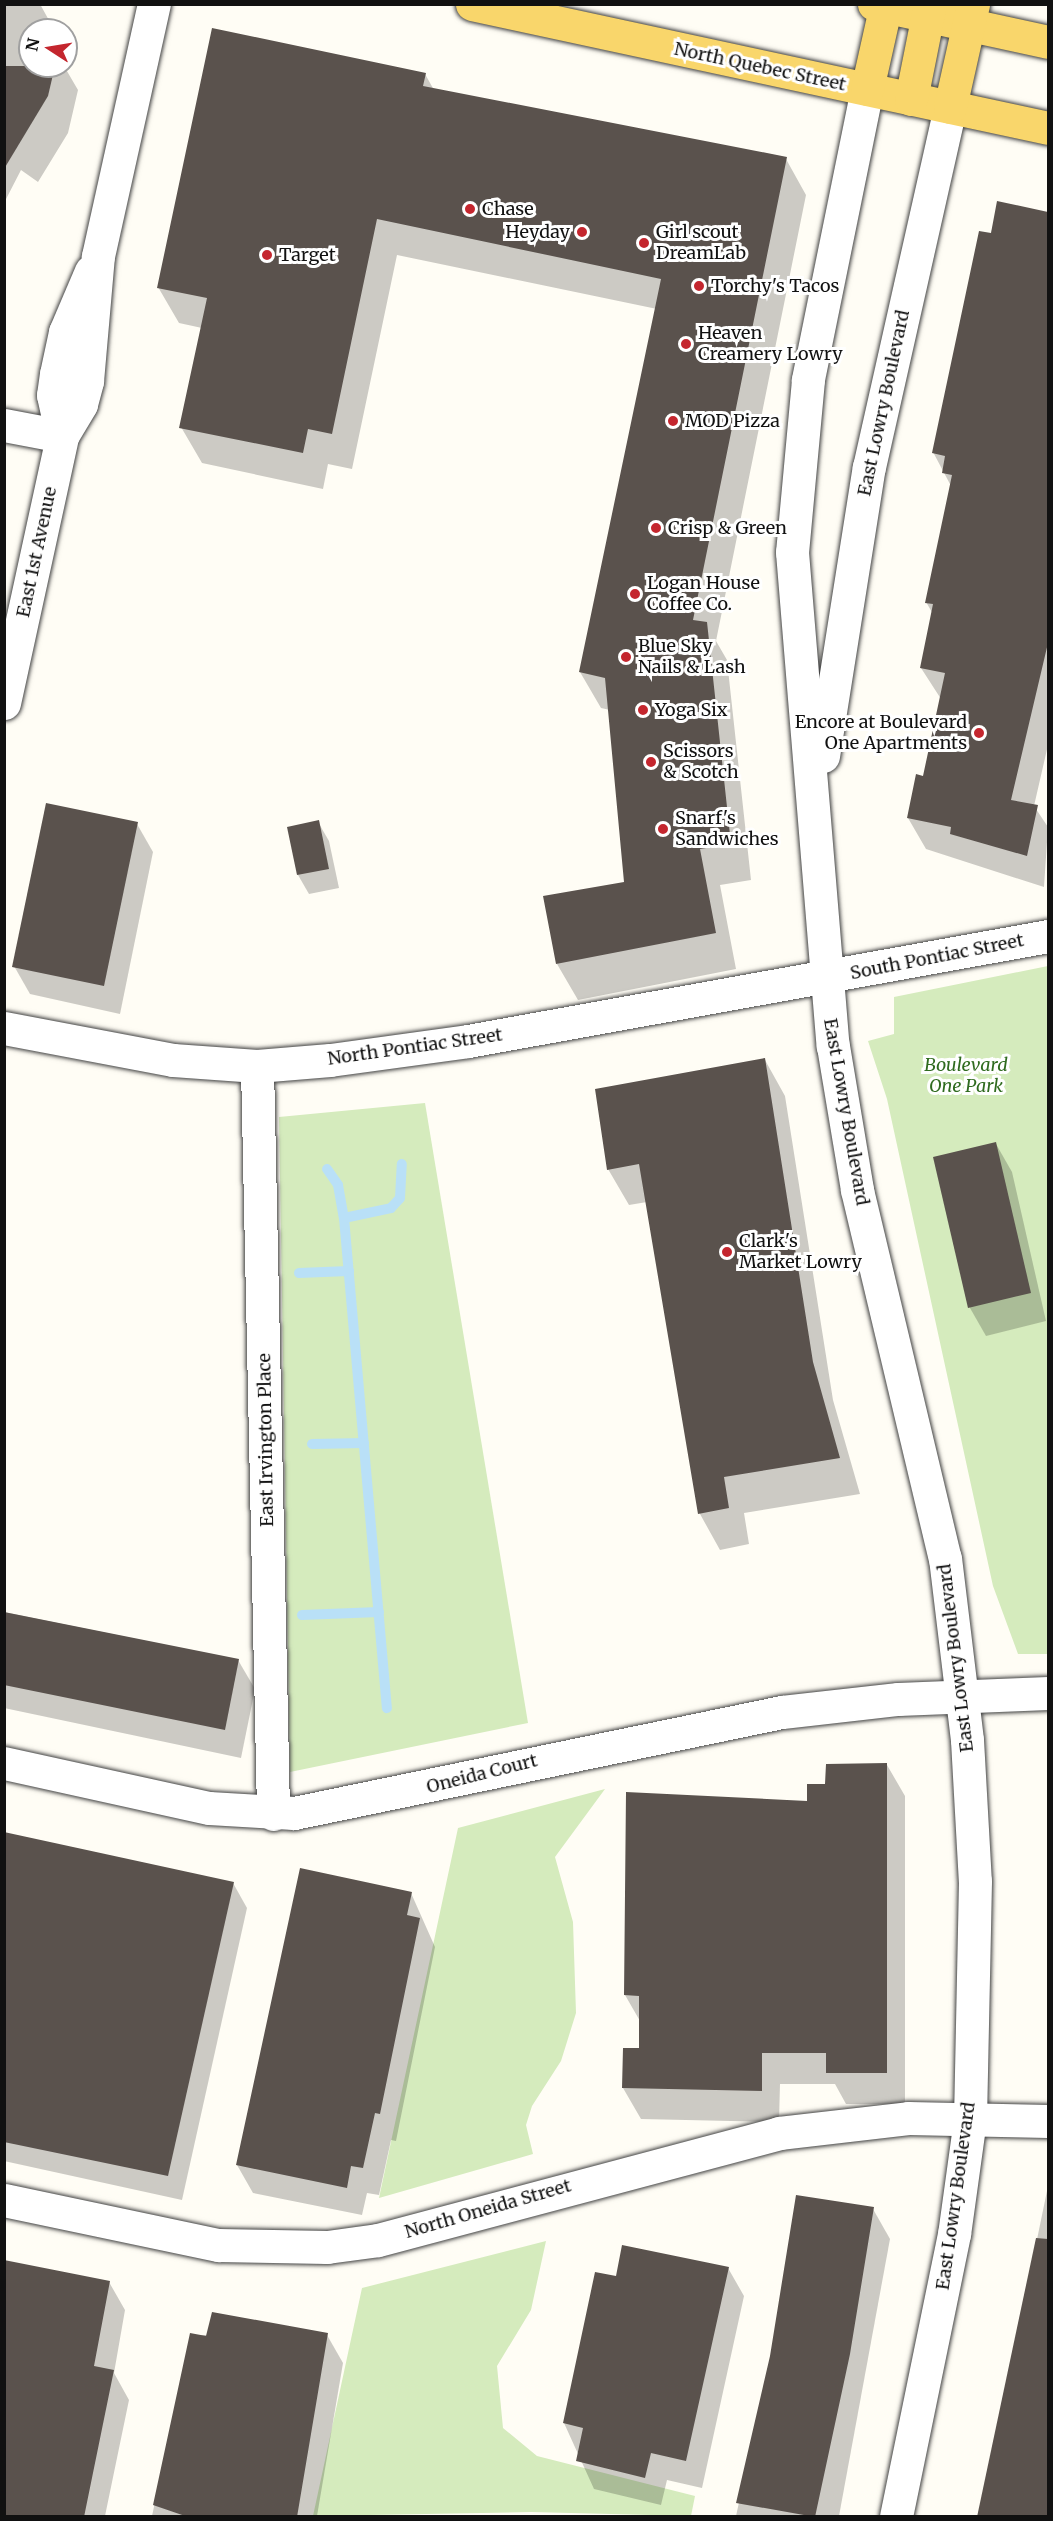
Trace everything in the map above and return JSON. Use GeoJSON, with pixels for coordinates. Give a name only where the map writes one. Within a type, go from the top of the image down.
{"type":"FeatureCollection","features":[{"type":"Feature","properties":{"kind":"main road","name":"North Quebec Street"},"geometry":{"type":"LineString","coordinates":[[472,4],[1048,128]]}},
{"type":"Feature","properties":{"kind":"main road","name":"East Lowry Boulevard"},"geometry":{"type":"LineString","coordinates":[[867,89],[882,5]]}},
{"type":"Feature","properties":{"kind":"main road"},"geometry":{"type":"LineString","coordinates":[[882,5],[971,15],[1048,42]]}},
{"type":"Feature","properties":{"kind":"main road"},"geometry":{"type":"LineString","coordinates":[[910,99],[928,10]]}},
{"type":"Feature","properties":{"kind":"main road","name":"East Lowry Boulevard"},"geometry":{"type":"LineString","coordinates":[[950,107],[971,15]]}},
{"type":"Feature","properties":{"kind":"street","name":"East 1st Avenue"},"geometry":{"type":"LineString","coordinates":[[4,703],[62,436],[81,404],[87,381],[98,256],[154,4]]}},
{"type":"Feature","properties":{"kind":"street","name":"East Lowry Boulevard"},"geometry":{"type":"LineString","coordinates":[[867,89],[822,296],[793,500],[792,552],[815,805],[825,978],[857,1190],[945,1558],[962,1694],[975,1870],[970,2119],[954,2235],[896,2517]]}},
{"type":"Feature","properties":{"kind":"street","name":"East Lowry Boulevard"},"geometry":{"type":"LineString","coordinates":[[815,805],[869,466],[950,107]]}},
{"type":"Feature","properties":{"kind":"street"},"geometry":{"type":"LineString","coordinates":[[4,425],[62,436]]}},
{"type":"Feature","properties":{"kind":"street","name":"South Pontiac Street"},"geometry":{"type":"LineString","coordinates":[[825,978],[1048,936]]}},
{"type":"Feature","properties":{"kind":"street","name":"North Pontiac Street"},"geometry":{"type":"LineString","coordinates":[[4,1028],[120,1053],[257,1066],[383,1055],[825,978]]}},
{"type":"Feature","properties":{"kind":"street","name":"East Irvington Place"},"geometry":{"type":"LineString","coordinates":[[257,1066],[273,1814]]}},
{"type":"Feature","properties":{"kind":"street","name":"Oneida Court"},"geometry":{"type":"LineString","coordinates":[[4,1763],[177,1802],[273,1814],[340,1808],[611,1744],[771,1714],[962,1694],[1048,1693]]}},
{"type":"Feature","properties":{"kind":"street","name":"North Oneida Street"},"geometry":{"type":"LineString","coordinates":[[4,2200],[218,2245],[327,2247],[378,2240],[726,2143],[838,2125],[970,2119],[1048,2121]]}},
{"type":"Feature","properties":{"kind":"green space","name":"Boulevard One Park"},"geometry":{"type":"Polygon","coordinates":[[[1048,966],[1048,1654],[1018,1654],[993,1586],[887,1099],[868,1041],[894,1034],[894,997],[1048,966]]]}},
{"type":"Feature","properties":{"kind":"green space"},"geometry":{"type":"Polygon","coordinates":[[[425,1103],[528,1723],[290,1772],[279,1117],[425,1103]]]}},
{"type":"Feature","properties":{"kind":"green space"},"geometry":{"type":"Polygon","coordinates":[[[605,1789],[555,1857],[573,1922],[576,2013],[561,2061],[532,2106],[526,2125],[533,2154],[379,2198],[458,1828],[605,1789]]]}},
{"type":"Feature","properties":{"kind":"green space"},"geometry":{"type":"Polygon","coordinates":[[[546,2241],[531,2310],[497,2366],[503,2428],[537,2456],[695,2496],[691,2516],[531,2512],[313,2516],[362,2288],[546,2241]]]}},
{"type":"Feature","properties":{"kind":"building"},"geometry":{"type":"Polygon","coordinates":[[[212,28],[426,73],[423,86],[787,157],[693,620],[707,622],[731,844],[700,849],[716,933],[556,964],[543,896],[624,882],[605,678],[579,672],[661,279],[377,219],[332,434],[308,429],[303,453],[179,428],[207,298],[157,288],[212,28]]]}},
{"type":"Feature","properties":{"kind":"building"},"geometry":{"type":"Polygon","coordinates":[[[4,66],[18,66],[18,78],[52,78],[48,96],[4,169],[4,66]]]}},
{"type":"Feature","properties":{"kind":"building"},"geometry":{"type":"Polygon","coordinates":[[[997,201],[1048,212],[1048,643],[1011,800],[1038,805],[1027,856],[950,834],[951,827],[907,818],[916,774],[923,776],[945,673],[920,668],[933,604],[925,603],[952,475],[942,473],[945,456],[932,453],[979,231],[991,233],[997,201]]]}},
{"type":"Feature","properties":{"kind":"building"},"geometry":{"type":"Polygon","coordinates":[[[46,803],[138,822],[104,986],[12,967],[46,803]]]}},
{"type":"Feature","properties":{"kind":"building"},"geometry":{"type":"Polygon","coordinates":[[[319,820],[329,869],[297,875],[287,827],[319,820]]]}},
{"type":"Feature","properties":{"kind":"building"},"geometry":{"type":"Polygon","coordinates":[[[765,1058],[813,1362],[840,1458],[724,1477],[729,1508],[698,1514],[639,1164],[607,1170],[595,1089],[765,1058]]]}},
{"type":"Feature","properties":{"kind":"building"},"geometry":{"type":"Polygon","coordinates":[[[996,1142],[1031,1293],[968,1308],[933,1157],[996,1142]]]}},
{"type":"Feature","properties":{"kind":"building"},"geometry":{"type":"Polygon","coordinates":[[[4,1612],[239,1659],[225,1730],[4,1685],[4,1612]]]}},
{"type":"Feature","properties":{"kind":"building"},"geometry":{"type":"Polygon","coordinates":[[[887,1763],[887,2073],[826,2073],[826,2053],[762,2053],[762,2091],[622,2088],[623,2048],[639,2048],[639,1996],[624,1995],[626,1792],[807,1801],[807,1784],[825,1784],[826,1764],[887,1763]]]}},
{"type":"Feature","properties":{"kind":"building"},"geometry":{"type":"Polygon","coordinates":[[[4,1832],[234,1882],[168,2176],[4,2142],[4,1832]]]}},
{"type":"Feature","properties":{"kind":"building"},"geometry":{"type":"Polygon","coordinates":[[[300,1868],[412,1892],[407,1915],[420,1918],[380,2114],[375,2113],[363,2168],[351,2166],[347,2188],[236,2165],[300,1868]]]}},
{"type":"Feature","properties":{"kind":"building"},"geometry":{"type":"Polygon","coordinates":[[[796,2195],[874,2207],[850,2354],[815,2517],[736,2503],[770,2356],[796,2195]]]}},
{"type":"Feature","properties":{"kind":"building"},"geometry":{"type":"Polygon","coordinates":[[[1036,2238],[1048,2239],[1048,2517],[977,2517],[1036,2238]]]}},
{"type":"Feature","properties":{"kind":"building"},"geometry":{"type":"Polygon","coordinates":[[[622,2245],[729,2267],[686,2461],[651,2453],[645,2478],[576,2461],[583,2428],[563,2423],[595,2272],[616,2276],[622,2245]]]}},
{"type":"Feature","properties":{"kind":"building"},"geometry":{"type":"Polygon","coordinates":[[[4,2260],[110,2281],[94,2366],[114,2370],[84,2517],[4,2517],[4,2260]]]}},
{"type":"Feature","properties":{"kind":"building"},"geometry":{"type":"Polygon","coordinates":[[[212,2312],[328,2333],[297,2517],[188,2517],[153,2505],[190,2333],[206,2336],[212,2312]]]}},
{"type":"Feature","properties":{"kind":"waterway"},"geometry":{"type":"LineString","coordinates":[[344,1218],[391,1208],[400,1198],[402,1164]]}},
{"type":"Feature","properties":{"kind":"waterway"},"geometry":{"type":"LineString","coordinates":[[327,1169],[338,1185],[344,1218],[387,1708]]}},
{"type":"Feature","properties":{"kind":"waterway"},"geometry":{"type":"LineString","coordinates":[[299,1273],[349,1271]]}},
{"type":"Feature","properties":{"kind":"waterway"},"geometry":{"type":"LineString","coordinates":[[312,1444],[364,1443]]}},
{"type":"Feature","properties":{"kind":"waterway"},"geometry":{"type":"LineString","coordinates":[[302,1615],[379,1612]]}},
{"type":"Feature","properties":{"kind":"place","name":"Chase"},"geometry":{"type":"Point","coordinates":[470,209]}},
{"type":"Feature","properties":{"kind":"place","name":"Heyday"},"geometry":{"type":"Point","coordinates":[582,232]}},
{"type":"Feature","properties":{"kind":"place","name":"Girl scout DreamLab"},"geometry":{"type":"Point","coordinates":[644,243]}},
{"type":"Feature","properties":{"kind":"place","name":"Target"},"geometry":{"type":"Point","coordinates":[267,255]}},
{"type":"Feature","properties":{"kind":"place","name":"Torchy's Tacos"},"geometry":{"type":"Point","coordinates":[699,286]}},
{"type":"Feature","properties":{"kind":"place","name":"Heaven Creamery Lowry"},"geometry":{"type":"Point","coordinates":[686,344]}},
{"type":"Feature","properties":{"kind":"place","name":"MOD Pizza"},"geometry":{"type":"Point","coordinates":[673,421]}},
{"type":"Feature","properties":{"kind":"place","name":"Crisp & Green"},"geometry":{"type":"Point","coordinates":[656,528]}},
{"type":"Feature","properties":{"kind":"place","name":"Logan House Coffee Co."},"geometry":{"type":"Point","coordinates":[635,594]}},
{"type":"Feature","properties":{"kind":"place","name":"Blue Sky Nails & Lash"},"geometry":{"type":"Point","coordinates":[626,657]}},
{"type":"Feature","properties":{"kind":"place","name":"Yoga Six"},"geometry":{"type":"Point","coordinates":[643,710]}},
{"type":"Feature","properties":{"kind":"place","name":"Encore at Boulevard One Apartments"},"geometry":{"type":"Point","coordinates":[979,733]}},
{"type":"Feature","properties":{"kind":"place","name":"Scissors & Scotch"},"geometry":{"type":"Point","coordinates":[651,762]}},
{"type":"Feature","properties":{"kind":"place","name":"Snarf's Sandwiches"},"geometry":{"type":"Point","coordinates":[663,829]}},
{"type":"Feature","properties":{"kind":"place","name":"Clark's Market Lowry"},"geometry":{"type":"Point","coordinates":[727,1252]}}]}
